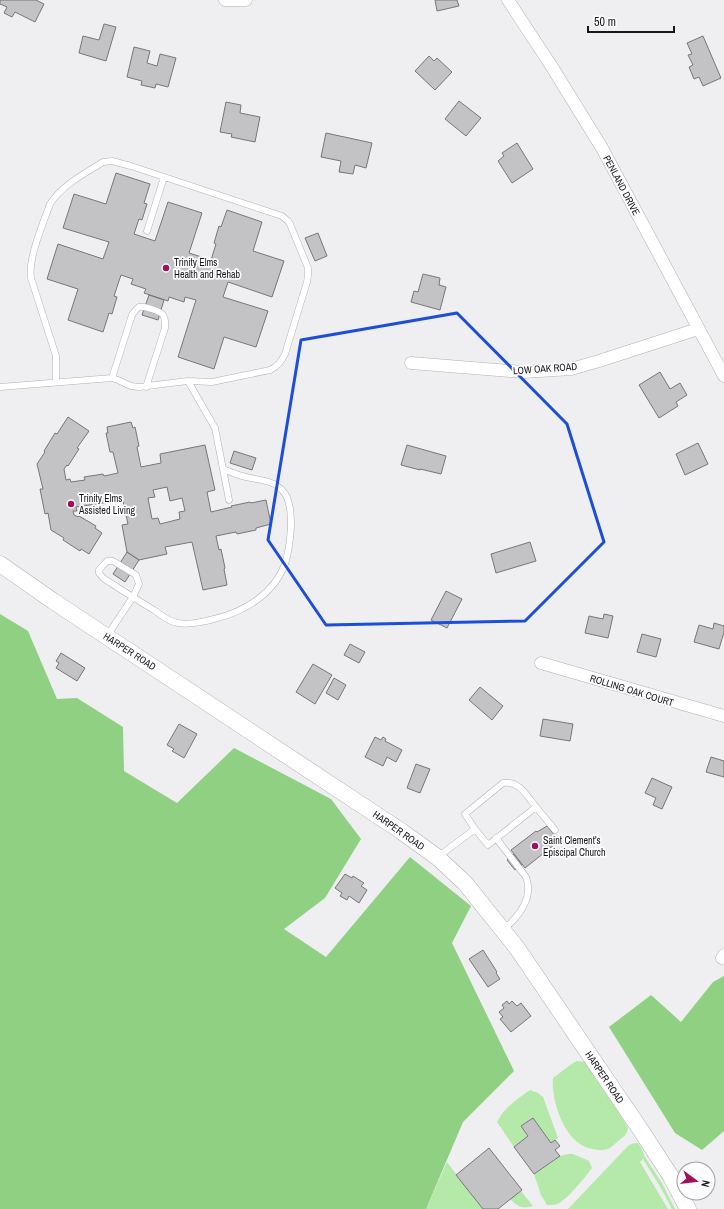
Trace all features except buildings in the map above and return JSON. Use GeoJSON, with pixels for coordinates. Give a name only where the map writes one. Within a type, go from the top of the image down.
{"type":"FeatureCollection","features":[{"type":"Feature","properties":{"kind":"main road","name":"HARPER ROAD"},"geometry":{"type":"LineString","coordinates":[[0,564],[401,831],[437,857],[465,883],[517,948],[640,1129],[670,1175],[688,1209]]}},
{"type":"Feature","properties":{"kind":"street"},"geometry":{"type":"LineString","coordinates":[[225,0],[246,0]]}},
{"type":"Feature","properties":{"kind":"street","name":"PENLAND DRIVE"},"geometry":{"type":"LineString","coordinates":[[508,0],[552,67],[602,148],[724,376]]}},
{"type":"Feature","properties":{"kind":"street","name":"LOW OAK ROAD"},"geometry":{"type":"LineString","coordinates":[[411,363],[523,372],[571,369],[698,329]]}},
{"type":"Feature","properties":{"kind":"street","name":"ROLLING OAK COURT"},"geometry":{"type":"LineString","coordinates":[[541,663],[724,716]]}},
{"type":"Feature","properties":{"kind":"lane"},"geometry":{"type":"LineString","coordinates":[[0,387],[112,378],[135,387],[146,387],[188,382],[212,382],[270,370],[276,367],[280,364],[285,354],[308,276],[308,268],[290,224],[285,218],[278,214],[132,166],[112,162],[103,162],[67,185],[60,190],[50,204],[31,266],[31,278],[56,356],[56,382]]}},
{"type":"Feature","properties":{"kind":"lane"},"geometry":{"type":"LineString","coordinates":[[146,231],[164,177]]}},
{"type":"Feature","properties":{"kind":"lane"},"geometry":{"type":"LineString","coordinates":[[112,378],[132,315],[136,309],[143,307],[161,312],[165,323],[165,328],[146,387]]}},
{"type":"Feature","properties":{"kind":"lane"},"geometry":{"type":"LineString","coordinates":[[188,382],[215,428],[229,500]]}},
{"type":"Feature","properties":{"kind":"lane"},"geometry":{"type":"LineString","coordinates":[[106,636],[132,597],[139,584],[136,575],[113,561],[107,561],[99,570],[99,573],[103,578],[132,597],[169,620],[177,623],[194,624],[223,617],[241,610],[262,596],[274,584],[285,563],[289,548],[291,520],[288,500],[282,490],[268,482],[246,477],[223,469]]}},
{"type":"Feature","properties":{"kind":"lane"},"geometry":{"type":"LineString","coordinates":[[536,806],[488,846],[465,814],[504,783],[514,783],[536,806],[555,830]]}},
{"type":"Feature","properties":{"kind":"lane"},"geometry":{"type":"LineString","coordinates":[[437,857],[475,829]]}},
{"type":"Feature","properties":{"kind":"lane"},"geometry":{"type":"LineString","coordinates":[[496,838],[526,877],[529,890],[526,900],[517,916],[502,930]]}},
{"type":"Feature","properties":{"kind":"highlighted area"},"geometry":{"type":"Polygon","coordinates":[[[457,313],[567,424],[604,542],[525,621],[326,625],[268,540],[301,340],[457,313]]]}},
{"type":"Feature","properties":{"kind":"green space"},"geometry":{"type":"Polygon","coordinates":[[[0,614],[28,631],[57,699],[77,698],[123,727],[124,771],[177,803],[234,748],[331,799],[361,839],[325,898],[284,929],[326,957],[410,857],[471,906],[452,943],[514,1071],[463,1122],[426,1209],[0,1209],[0,614]]]}},
{"type":"Feature","properties":{"kind":"green space"},"geometry":{"type":"Polygon","coordinates":[[[724,976],[724,1131],[702,1150],[675,1133],[609,1027],[651,995],[681,1022],[713,982],[724,976]]]}},
{"type":"Feature","properties":{"kind":"green space"},"geometry":{"type":"Polygon","coordinates":[[[577,1061],[585,1062],[628,1128],[624,1136],[608,1149],[592,1149],[582,1145],[574,1139],[567,1131],[557,1110],[554,1099],[553,1078],[577,1061]]]}},
{"type":"Feature","properties":{"kind":"green space"},"geometry":{"type":"Polygon","coordinates":[[[530,1090],[543,1097],[558,1138],[551,1143],[533,1118],[521,1126],[528,1136],[514,1147],[497,1122],[507,1108],[530,1090]]]}},
{"type":"Feature","properties":{"kind":"green space"},"geometry":{"type":"Polygon","coordinates":[[[638,1143],[641,1147],[645,1157],[662,1183],[675,1209],[672,1209],[643,1159],[640,1162],[668,1209],[568,1209],[628,1146],[638,1143]]]}},
{"type":"Feature","properties":{"kind":"green space"},"geometry":{"type":"Polygon","coordinates":[[[573,1154],[589,1161],[592,1168],[566,1198],[557,1204],[547,1205],[541,1195],[534,1174],[560,1156],[573,1154]]]}},
{"type":"Feature","properties":{"kind":"green space"},"geometry":{"type":"Polygon","coordinates":[[[447,1162],[483,1209],[426,1209],[447,1162]]]}},
{"type":"Feature","properties":{"kind":"green space"},"geometry":{"type":"Polygon","coordinates":[[[521,1191],[533,1206],[520,1207],[510,1199],[521,1191]]]}},
{"type":"Feature","properties":{"kind":"place","name":"Trinity Elms Health and Rehab"},"geometry":{"type":"Point","coordinates":[166,268]}},
{"type":"Feature","properties":{"kind":"place","name":"Trinity Elms Assisted Living"},"geometry":{"type":"Point","coordinates":[71,504]}},
{"type":"Feature","properties":{"kind":"place","name":"Saint Clement's Episcipal Church"},"geometry":{"type":"Point","coordinates":[535,846]}}]}
